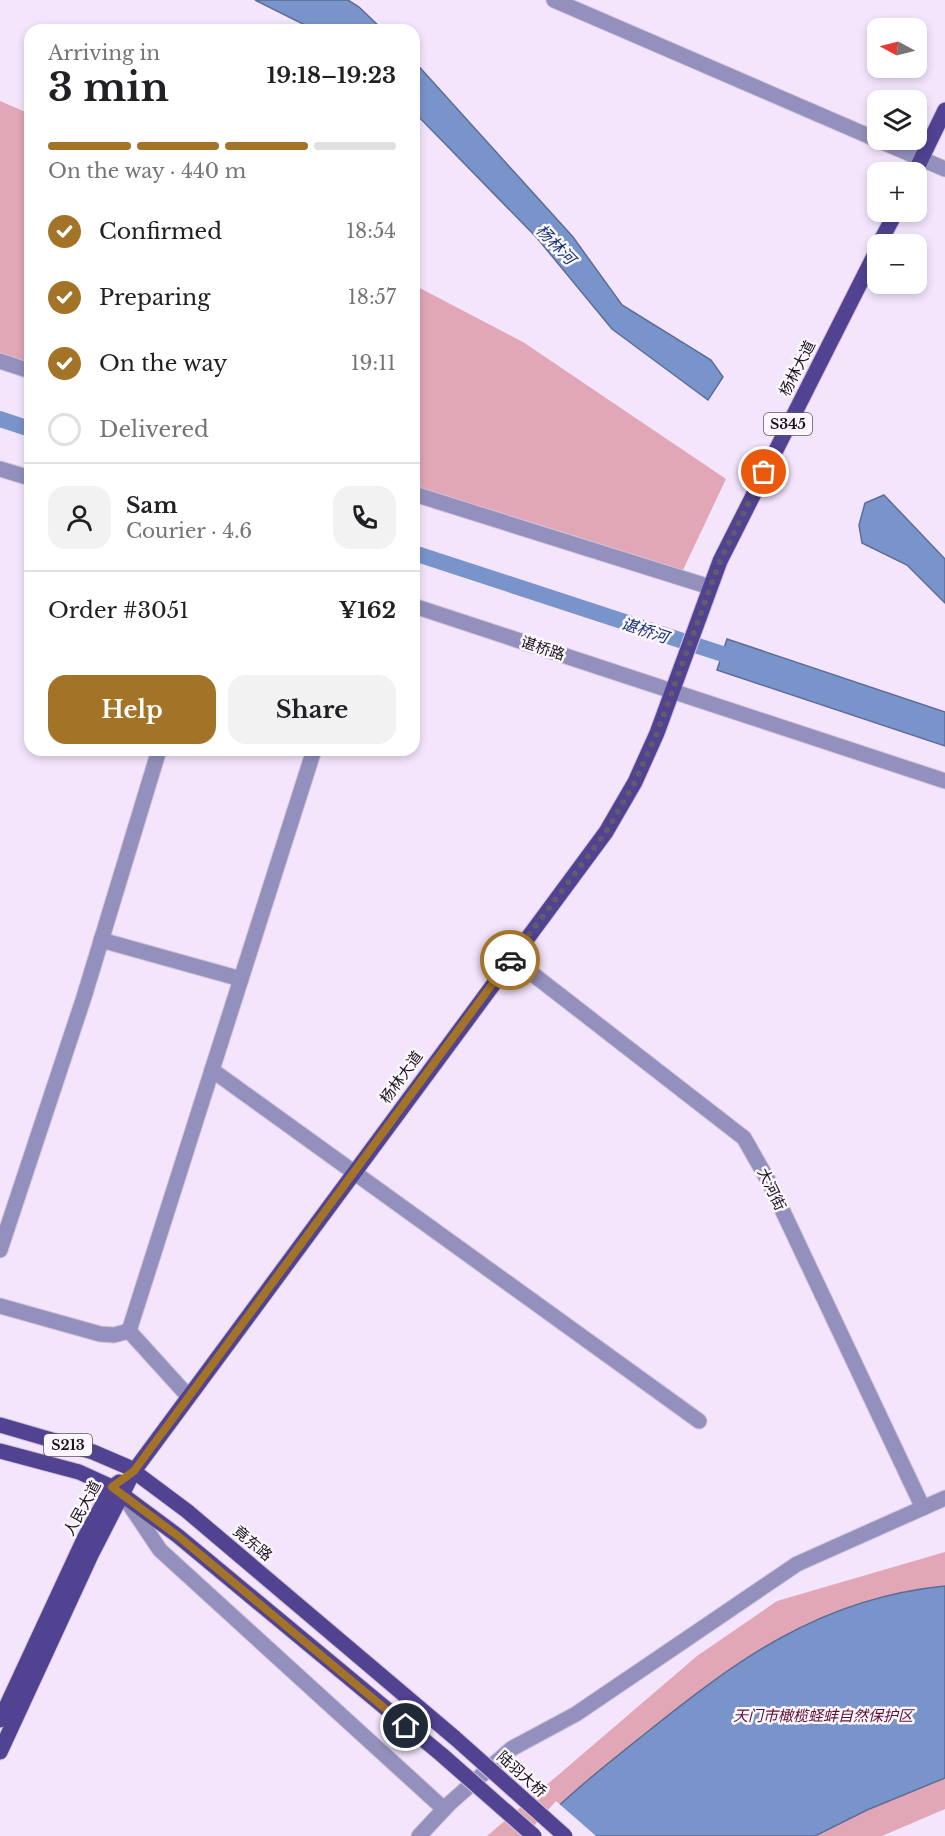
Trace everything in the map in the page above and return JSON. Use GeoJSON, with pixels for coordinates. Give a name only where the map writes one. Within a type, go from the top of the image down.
{"type":"FeatureCollection","features":[{"type":"Feature","properties":{"kind":"main road"},"geometry":{"type":"LineString","coordinates":[[921,162],[945,110]]}},
{"type":"Feature","properties":{"kind":"main road","name":"杨林大道"},"geometry":{"type":"LineString","coordinates":[[134,1471],[606,832],[635,782],[673,690],[704,602],[736,526],[867,268]]}},
{"type":"Feature","properties":{"kind":"main road","name":"竟东路"},"geometry":{"type":"LineString","coordinates":[[0,1425],[106,1456],[134,1471],[187,1511],[455,1738]]}},
{"type":"Feature","properties":{"kind":"main road","name":"S213"},"geometry":{"type":"LineString","coordinates":[[0,1451],[79,1472],[117,1491],[178,1536],[442,1755],[534,1836]]}},
{"type":"Feature","properties":{"kind":"main road","name":"人民大道"},"geometry":{"type":"LineString","coordinates":[[0,1720],[85,1536],[134,1471]]}},
{"type":"Feature","properties":{"kind":"main road","name":"人民大道"},"geometry":{"type":"LineString","coordinates":[[0,1752],[91,1555],[117,1491]]}},
{"type":"Feature","properties":{"kind":"main road","name":"陆羽大桥"},"geometry":{"type":"LineString","coordinates":[[455,1738],[565,1836]]}},
{"type":"Feature","properties":{"kind":"street"},"geometry":{"type":"LineString","coordinates":[[554,0],[910,162]]}},
{"type":"Feature","properties":{"kind":"street"},"geometry":{"type":"LineString","coordinates":[[927,167],[945,169]]}},
{"type":"Feature","properties":{"kind":"street"},"geometry":{"type":"LineString","coordinates":[[0,361],[24,368]]}},
{"type":"Feature","properties":{"kind":"street"},"geometry":{"type":"LineString","coordinates":[[0,469],[24,476]]}},
{"type":"Feature","properties":{"kind":"street"},"geometry":{"type":"LineString","coordinates":[[420,496],[710,587]]}},
{"type":"Feature","properties":{"kind":"street","name":"谌桥路"},"geometry":{"type":"LineString","coordinates":[[420,608],[945,780]]}},
{"type":"Feature","properties":{"kind":"street"},"geometry":{"type":"LineString","coordinates":[[0,1250],[101,940],[157,756]]}},
{"type":"Feature","properties":{"kind":"street"},"geometry":{"type":"LineString","coordinates":[[129,1331],[312,756]]}},
{"type":"Feature","properties":{"kind":"street"},"geometry":{"type":"LineString","coordinates":[[101,940],[241,979]]}},
{"type":"Feature","properties":{"kind":"street","name":"大河街"},"geometry":{"type":"LineString","coordinates":[[512,958],[744,1138],[769,1182],[923,1508]]}},
{"type":"Feature","properties":{"kind":"street"},"geometry":{"type":"LineString","coordinates":[[212,1070],[355,1170],[699,1421]]}},
{"type":"Feature","properties":{"kind":"street"},"geometry":{"type":"LineString","coordinates":[[0,1306],[100,1334],[114,1335],[129,1331]]}},
{"type":"Feature","properties":{"kind":"street"},"geometry":{"type":"LineString","coordinates":[[129,1331],[188,1396]]}},
{"type":"Feature","properties":{"kind":"street"},"geometry":{"type":"LineString","coordinates":[[117,1491],[160,1550],[444,1809]]}},
{"type":"Feature","properties":{"kind":"street"},"geometry":{"type":"LineString","coordinates":[[419,1836],[444,1809],[511,1749],[576,1714],[797,1564],[945,1498]]}},
{"type":"Feature","properties":{"kind":"green space"},"geometry":{"type":"Polygon","coordinates":[[[0,101],[24,111],[24,361],[0,353],[0,101]]]}},
{"type":"Feature","properties":{"kind":"green space"},"geometry":{"type":"Polygon","coordinates":[[[420,288],[523,342],[726,479],[682,572],[420,488],[420,288]]]}},
{"type":"Feature","properties":{"kind":"green space","name":"天门市橄榄蛏蚌自然保护区"},"geometry":{"type":"Polygon","coordinates":[[[945,1552],[945,1809],[882,1836],[487,1836],[697,1656],[777,1601],[945,1552]]]}},
{"type":"Feature","properties":{"kind":"water"},"geometry":{"type":"Polygon","coordinates":[[[255,0],[348,0],[377,24],[303,24],[255,0]]]}},
{"type":"Feature","properties":{"kind":"water","name":"杨林河"},"geometry":{"type":"Polygon","coordinates":[[[420,68],[573,237],[622,305],[711,360],[723,377],[708,400],[612,329],[537,238],[420,118],[420,68]]]}},
{"type":"Feature","properties":{"kind":"water"},"geometry":{"type":"Polygon","coordinates":[[[884,495],[945,559],[945,603],[907,565],[862,543],[859,525],[865,503],[884,495]]]}},
{"type":"Feature","properties":{"kind":"water"},"geometry":{"type":"Polygon","coordinates":[[[727,639],[945,712],[945,746],[717,670],[727,639]]]}},
{"type":"Feature","properties":{"kind":"water","name":"天门市橄榄蛏蚌自然保护区"},"geometry":{"type":"Polygon","coordinates":[[[945,1586],[945,1778],[867,1810],[815,1836],[528,1836],[555,1809],[676,1709],[746,1659],[781,1638],[819,1619],[858,1604],[900,1593],[945,1586]]]}},
{"type":"Feature","properties":{"kind":"pier"},"geometry":{"type":"Polygon","coordinates":[[[556,1801],[596,1836],[525,1836],[556,1801]]]}},
{"type":"Feature","properties":{"kind":"waterway","name":"谌桥河"},"geometry":{"type":"LineString","coordinates":[[0,419],[24,427]]}},
{"type":"Feature","properties":{"kind":"waterway","name":"谌桥河"},"geometry":{"type":"LineString","coordinates":[[420,555],[744,661]]}},
{"type":"Feature","properties":{"kind":"way so far"},"geometry":{"type":"LineString","coordinates":[[510,960],[571,882],[606,832],[635,782],[657,733],[720,561],[764,472]]}},
{"type":"Feature","properties":{"kind":"route"},"geometry":{"type":"LineString","coordinates":[[406,1726],[178,1536],[112,1487],[134,1471],[510,960]]}}]}
